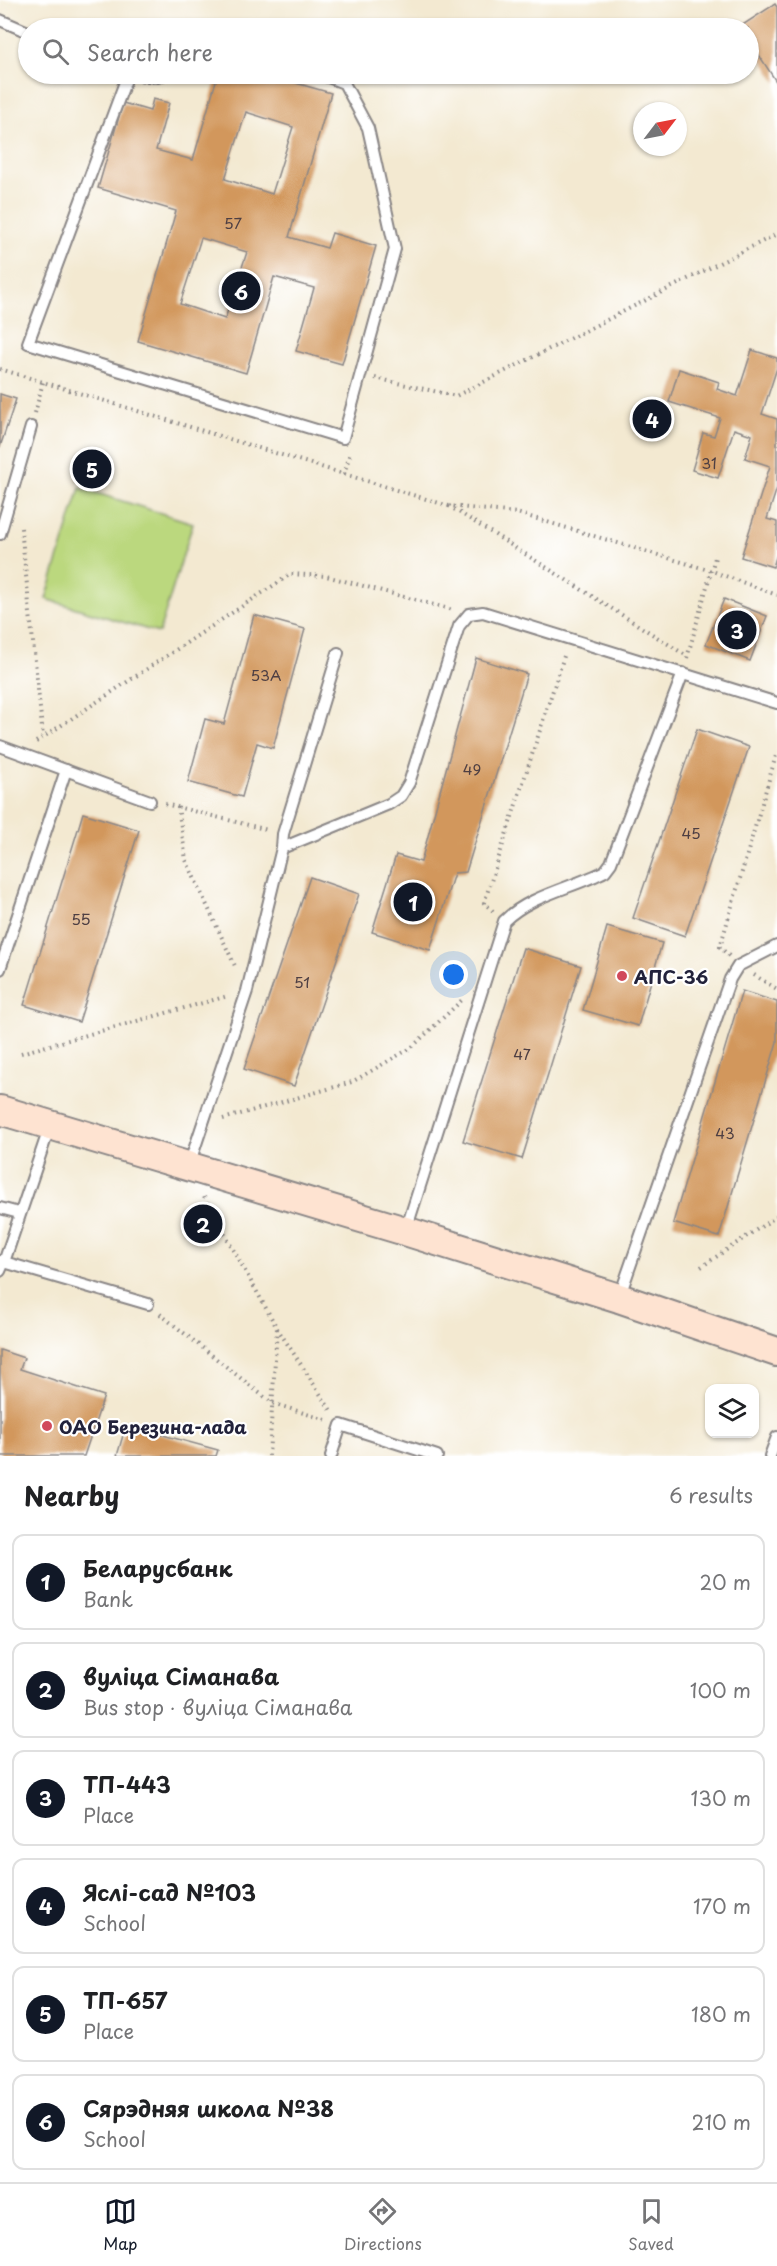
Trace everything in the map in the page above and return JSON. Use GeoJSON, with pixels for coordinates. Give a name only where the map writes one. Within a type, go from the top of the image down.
{"type":"FeatureCollection","features":[{"type":"Feature","properties":{"kind":"main road"},"geometry":{"type":"LineString","coordinates":[[0,1110],[405,1231],[619,1298],[777,1352]]}},
{"type":"Feature","properties":{"kind":"lane"},"geometry":{"type":"LineString","coordinates":[[0,20],[18,28]]}},
{"type":"Feature","properties":{"kind":"lane"},"geometry":{"type":"LineString","coordinates":[[125,84],[28,343],[343,438],[395,249],[368,128],[345,84]]}},
{"type":"Feature","properties":{"kind":"lane"},"geometry":{"type":"LineString","coordinates":[[0,534],[31,427]]}},
{"type":"Feature","properties":{"kind":"lane"},"geometry":{"type":"LineString","coordinates":[[282,848],[389,804],[401,796],[409,783],[459,626],[468,614],[483,612],[777,703]]}},
{"type":"Feature","properties":{"kind":"lane"},"geometry":{"type":"LineString","coordinates":[[188,1168],[247,991],[284,834],[338,653]]}},
{"type":"Feature","properties":{"kind":"lane"},"geometry":{"type":"LineString","coordinates":[[405,1231],[504,921],[513,911],[605,872],[611,863],[682,673]]}},
{"type":"Feature","properties":{"kind":"lane"},"geometry":{"type":"LineString","coordinates":[[0,746],[150,801]]}},
{"type":"Feature","properties":{"kind":"lane"},"geometry":{"type":"LineString","coordinates":[[0,969],[66,770]]}},
{"type":"Feature","properties":{"kind":"lane"},"geometry":{"type":"LineString","coordinates":[[619,1298],[730,979],[738,966],[777,946]]}},
{"type":"Feature","properties":{"kind":"lane"},"geometry":{"type":"LineString","coordinates":[[50,1126],[1,1265],[148,1304]]}},
{"type":"Feature","properties":{"kind":"lane"},"geometry":{"type":"LineString","coordinates":[[0,1208],[19,1214]]}},
{"type":"Feature","properties":{"kind":"lane"},"geometry":{"type":"LineString","coordinates":[[331,1456],[341,1425],[436,1456]]}},
{"type":"Feature","properties":{"kind":"lane"},"geometry":{"type":"LineString","coordinates":[[770,1456],[777,1437]]}},
{"type":"Feature","properties":{"kind":"path"},"geometry":{"type":"LineString","coordinates":[[372,377],[456,396],[777,236]]}},
{"type":"Feature","properties":{"kind":"path"},"geometry":{"type":"LineString","coordinates":[[0,369],[449,506],[517,513],[712,571],[777,596]]}},
{"type":"Feature","properties":{"kind":"path"},"geometry":{"type":"LineString","coordinates":[[31,427],[43,382]]}},
{"type":"Feature","properties":{"kind":"path"},"geometry":{"type":"LineString","coordinates":[[344,474],[354,442]]}},
{"type":"Feature","properties":{"kind":"path"},"geometry":{"type":"LineString","coordinates":[[16,482],[44,738]]}},
{"type":"Feature","properties":{"kind":"path"},"geometry":{"type":"LineString","coordinates":[[449,506],[687,656]]}},
{"type":"Feature","properties":{"kind":"path"},"geometry":{"type":"LineString","coordinates":[[682,673],[716,554]]}},
{"type":"Feature","properties":{"kind":"path"},"geometry":{"type":"LineString","coordinates":[[20,753],[291,574],[326,576],[468,614]]}},
{"type":"Feature","properties":{"kind":"path"},"geometry":{"type":"LineString","coordinates":[[504,921],[484,903],[570,638]]}},
{"type":"Feature","properties":{"kind":"path"},"geometry":{"type":"LineString","coordinates":[[777,753],[720,947],[738,966],[777,989]]}},
{"type":"Feature","properties":{"kind":"path"},"geometry":{"type":"LineString","coordinates":[[21,1053],[247,991],[186,860],[178,807],[284,834]]}},
{"type":"Feature","properties":{"kind":"path"},"geometry":{"type":"LineString","coordinates":[[223,1119],[352,1082],[411,1048],[486,977]]}},
{"type":"Feature","properties":{"kind":"path"},"geometry":{"type":"LineString","coordinates":[[188,1168],[277,1328],[341,1425]]}},
{"type":"Feature","properties":{"kind":"path"},"geometry":{"type":"LineString","coordinates":[[701,1267],[777,1216]]}},
{"type":"Feature","properties":{"kind":"path"},"geometry":{"type":"LineString","coordinates":[[148,1304],[272,1403],[341,1425]]}},
{"type":"Feature","properties":{"kind":"path"},"geometry":{"type":"LineString","coordinates":[[269,1456],[277,1328]]}},
{"type":"Feature","properties":{"kind":"green space"},"geometry":{"type":"Polygon","coordinates":[[[80,488],[193,523],[159,633],[46,599],[80,488]]]}},
{"type":"Feature","properties":{"kind":"building"},"geometry":{"type":"Polygon","coordinates":[[[775,4],[777,7],[777,83],[759,55],[759,18],[753,18],[775,4]]]}},
{"type":"Feature","properties":{"kind":"building"},"geometry":{"type":"Polygon","coordinates":[[[215,84],[299,84],[331,93],[289,237],[327,248],[332,233],[376,246],[342,364],[296,351],[314,288],[274,277],[246,373],[138,341],[176,211],[98,188],[123,103],[150,111],[153,99],[169,103],[156,150],[193,160],[215,84]],[[246,112],[225,179],[272,194],[293,127],[246,112]],[[201,238],[180,304],[225,319],[247,252],[201,238]]]}},
{"type":"Feature","properties":{"kind":"building"},"geometry":{"type":"Polygon","coordinates":[[[752,350],[777,358],[777,368],[762,414],[777,419],[777,488],[767,519],[777,522],[777,554],[773,567],[741,557],[770,466],[745,458],[752,435],[734,429],[718,478],[692,470],[703,433],[714,436],[720,418],[669,402],[679,369],[719,382],[717,389],[737,396],[752,350]]]}},
{"type":"Feature","properties":{"kind":"building"},"geometry":{"type":"Polygon","coordinates":[[[0,394],[16,399],[0,447],[0,394]]]}},
{"type":"Feature","properties":{"kind":"building"},"geometry":{"type":"Polygon","coordinates":[[[85,452],[107,458],[98,486],[76,479],[85,452]]]}},
{"type":"Feature","properties":{"kind":"building"},"geometry":{"type":"Polygon","coordinates":[[[724,599],[767,616],[750,661],[706,644],[724,599]]]}},
{"type":"Feature","properties":{"kind":"building"},"geometry":{"type":"Polygon","coordinates":[[[254,615],[305,629],[273,748],[257,743],[242,797],[188,782],[205,719],[224,724],[254,615]]]}},
{"type":"Feature","properties":{"kind":"building"},"geometry":{"type":"Polygon","coordinates":[[[476,658],[527,674],[466,872],[454,873],[430,950],[372,932],[396,855],[421,862],[476,658]]]}},
{"type":"Feature","properties":{"kind":"building"},"geometry":{"type":"Polygon","coordinates":[[[697,729],[749,747],[685,936],[633,918],[697,729]]]}},
{"type":"Feature","properties":{"kind":"building"},"geometry":{"type":"Polygon","coordinates":[[[83,813],[139,830],[79,1022],[24,1005],[83,813]]]}},
{"type":"Feature","properties":{"kind":"building"},"geometry":{"type":"Polygon","coordinates":[[[310,877],[359,894],[294,1086],[244,1069],[310,877]]]}},
{"type":"Feature","properties":{"kind":"building","name":"АПС-36"},"geometry":{"type":"Polygon","coordinates":[[[607,927],[662,943],[638,1026],[583,1010],[607,927]]]}},
{"type":"Feature","properties":{"kind":"building"},"geometry":{"type":"Polygon","coordinates":[[[523,948],[581,966],[522,1159],[463,1141],[523,948]]]}},
{"type":"Feature","properties":{"kind":"building"},"geometry":{"type":"Polygon","coordinates":[[[742,991],[777,1002],[777,1042],[719,1237],[673,1223],[742,991]]]}},
{"type":"Feature","properties":{"kind":"building","name":"ОАО Березина-лада"},"geometry":{"type":"Polygon","coordinates":[[[0,1350],[24,1358],[20,1369],[104,1396],[84,1456],[0,1456],[0,1350]]]}},
{"type":"Feature","properties":{"kind":"building"},"geometry":{"type":"Polygon","coordinates":[[[126,1425],[218,1450],[216,1456],[117,1456],[126,1425]]]}},
{"type":"Feature","properties":{"kind":"place","name":"Сярэдняя школа №38"},"geometry":{"type":"Point","coordinates":[241,291]}},
{"type":"Feature","properties":{"kind":"place","name":"Яслі-сад №103"},"geometry":{"type":"Point","coordinates":[652,419]}},
{"type":"Feature","properties":{"kind":"place","name":"ТП-657"},"geometry":{"type":"Point","coordinates":[92,469]}},
{"type":"Feature","properties":{"kind":"place","name":"ТП-443"},"geometry":{"type":"Point","coordinates":[737,630]}},
{"type":"Feature","properties":{"kind":"place","name":"Беларусбанк"},"geometry":{"type":"Point","coordinates":[413,902]}},
{"type":"Feature","properties":{"kind":"place","name":"АПС-36"},"geometry":{"type":"Point","coordinates":[622,976]}},
{"type":"Feature","properties":{"kind":"place","name":"вуліца Сіманава"},"geometry":{"type":"Point","coordinates":[203,1224]}},
{"type":"Feature","properties":{"kind":"place","name":"ОАО Березина-лада"},"geometry":{"type":"Point","coordinates":[47,1426]}}]}
